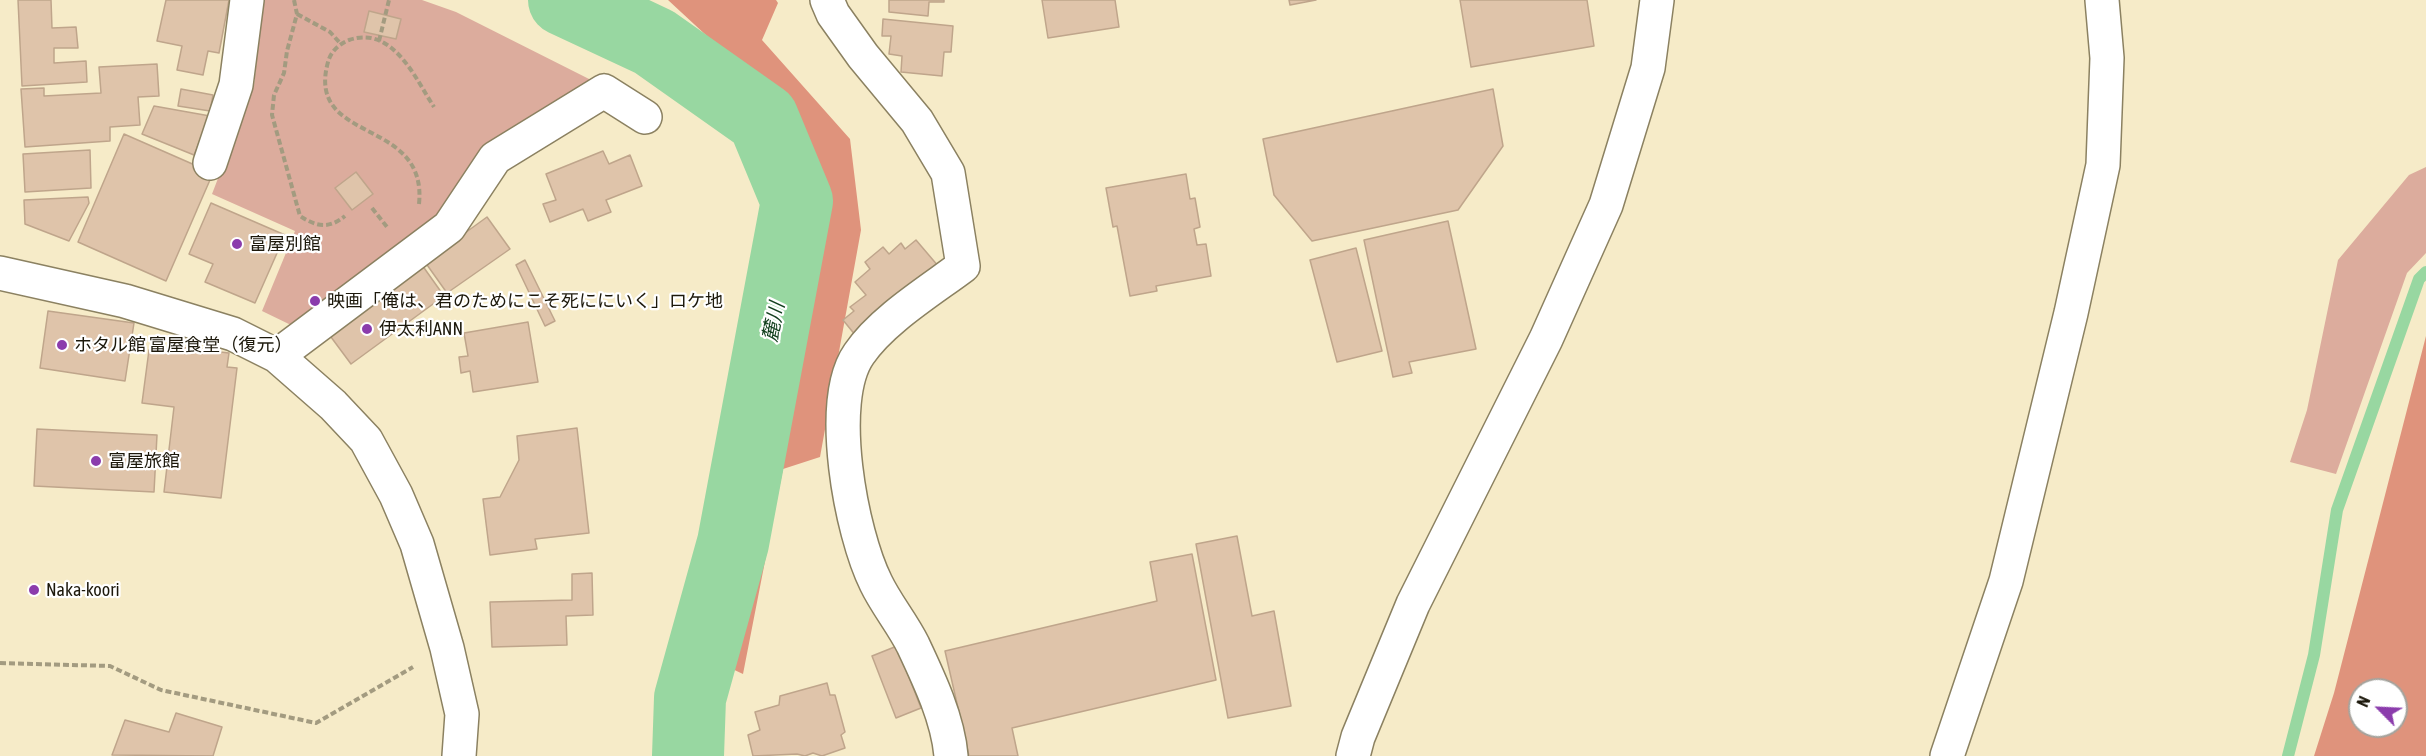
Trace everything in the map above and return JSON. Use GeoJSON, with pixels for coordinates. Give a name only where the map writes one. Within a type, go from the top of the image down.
{"type":"FeatureCollection","features":[{"type":"Feature","properties":{"kind":"street"},"geometry":{"type":"LineString","coordinates":[[210,163],[236,85],[247,0]]}},
{"type":"Feature","properties":{"kind":"street"},"geometry":{"type":"LineString","coordinates":[[828,0],[833,14],[863,56],[917,121],[948,173],[954,208],[963,266],[884,327],[859,354],[848,378],[843,401],[848,478],[858,540],[876,583],[913,645],[949,734],[951,756]]}},
{"type":"Feature","properties":{"kind":"street"},"geometry":{"type":"LineString","coordinates":[[1353,756],[1358,737],[1413,604],[1546,339],[1606,205],[1648,68],[1657,0]]}},
{"type":"Feature","properties":{"kind":"street"},"geometry":{"type":"LineString","coordinates":[[1947,756],[2006,581],[2071,313],[2103,165],[2107,58],[2102,0]]}},
{"type":"Feature","properties":{"kind":"street"},"geometry":{"type":"LineString","coordinates":[[277,356],[449,227],[495,158],[603,91],[645,117]]}},
{"type":"Feature","properties":{"kind":"street"},"geometry":{"type":"LineString","coordinates":[[0,273],[15,274],[125,301],[233,334],[277,356],[333,405],[366,440],[396,495],[417,544],[447,648],[462,714],[459,756]]}},
{"type":"Feature","properties":{"kind":"path"},"geometry":{"type":"LineString","coordinates":[[294,0],[297,14],[286,51],[284,73],[274,95],[272,115],[300,216],[312,224],[326,226],[335,224],[345,216]]}},
{"type":"Feature","properties":{"kind":"path"},"geometry":{"type":"LineString","coordinates":[[380,41],[389,2]]}},
{"type":"Feature","properties":{"kind":"path"},"geometry":{"type":"LineString","coordinates":[[297,14],[330,32],[340,44]]}},
{"type":"Feature","properties":{"kind":"path"},"geometry":{"type":"LineString","coordinates":[[418,208],[420,190],[417,172],[407,155],[339,113],[326,97],[324,79],[330,58],[340,44],[356,38],[380,41],[398,51],[434,107]]}},
{"type":"Feature","properties":{"kind":"path"},"geometry":{"type":"LineString","coordinates":[[372,208],[393,235]]}},
{"type":"Feature","properties":{"kind":"path"},"geometry":{"type":"LineString","coordinates":[[0,663],[110,666],[161,690],[316,723],[447,648]]}},
{"type":"Feature","properties":{"kind":"shaded area"},"geometry":{"type":"Polygon","coordinates":[[[263,0],[422,0],[456,12],[601,85],[446,214],[293,326],[262,311],[295,231],[212,194],[254,85],[263,0]]]}},
{"type":"Feature","properties":{"kind":"shaded area"},"geometry":{"type":"Polygon","coordinates":[[[668,0],[776,0],[778,3],[762,40],[850,139],[861,230],[820,457],[783,469],[743,674],[728,667],[793,356],[816,196],[789,112],[668,0]]]}},
{"type":"Feature","properties":{"kind":"shaded area"},"geometry":{"type":"Polygon","coordinates":[[[2426,167],[2426,253],[2407,273],[2336,474],[2290,462],[2307,410],[2338,260],[2409,175],[2426,167]]]}},
{"type":"Feature","properties":{"kind":"shaded area"},"geometry":{"type":"Polygon","coordinates":[[[2426,336],[2426,756],[2314,756],[2334,693],[2426,336]]]}},
{"type":"Feature","properties":{"kind":"building"},"geometry":{"type":"Polygon","coordinates":[[[18,0],[51,0],[52,28],[76,27],[78,48],[54,48],[54,63],[86,61],[87,82],[22,86],[18,0]]]}},
{"type":"Feature","properties":{"kind":"building"},"geometry":{"type":"Polygon","coordinates":[[[166,0],[229,0],[219,53],[208,51],[203,75],[177,70],[182,46],[157,41],[166,0]]]}},
{"type":"Feature","properties":{"kind":"building"},"geometry":{"type":"Polygon","coordinates":[[[889,0],[944,0],[944,2],[929,2],[928,16],[889,12],[889,0]]]}},
{"type":"Feature","properties":{"kind":"building"},"geometry":{"type":"Polygon","coordinates":[[[1042,0],[1115,0],[1119,27],[1048,38],[1042,0]]]}},
{"type":"Feature","properties":{"kind":"building"},"geometry":{"type":"Polygon","coordinates":[[[1289,0],[1316,0],[1290,5],[1289,0]]]}},
{"type":"Feature","properties":{"kind":"building"},"geometry":{"type":"Polygon","coordinates":[[[1460,0],[1587,0],[1594,46],[1471,67],[1460,0]]]}},
{"type":"Feature","properties":{"kind":"building"},"geometry":{"type":"Polygon","coordinates":[[[369,11],[401,19],[396,39],[364,32],[369,11]]]}},
{"type":"Feature","properties":{"kind":"building"},"geometry":{"type":"Polygon","coordinates":[[[883,19],[953,26],[951,52],[944,52],[942,76],[901,72],[902,56],[889,54],[891,36],[882,36],[883,19]]]}},
{"type":"Feature","properties":{"kind":"building"},"geometry":{"type":"Polygon","coordinates":[[[157,64],[159,96],[138,97],[140,125],[110,127],[110,141],[25,147],[21,89],[44,88],[44,96],[101,93],[99,67],[157,64]]]}},
{"type":"Feature","properties":{"kind":"building"},"geometry":{"type":"Polygon","coordinates":[[[181,89],[213,95],[210,111],[178,106],[181,89]]]}},
{"type":"Feature","properties":{"kind":"building"},"geometry":{"type":"Polygon","coordinates":[[[1493,89],[1503,146],[1458,210],[1312,241],[1274,195],[1263,139],[1493,89]]]}},
{"type":"Feature","properties":{"kind":"building"},"geometry":{"type":"Polygon","coordinates":[[[154,106],[210,116],[194,155],[142,134],[154,106]]]}},
{"type":"Feature","properties":{"kind":"building"},"geometry":{"type":"Polygon","coordinates":[[[124,134],[213,173],[166,281],[78,242],[124,134]]]}},
{"type":"Feature","properties":{"kind":"building"},"geometry":{"type":"Polygon","coordinates":[[[90,150],[91,188],[25,192],[23,154],[90,150]]]}},
{"type":"Feature","properties":{"kind":"building"},"geometry":{"type":"Polygon","coordinates":[[[603,151],[609,164],[630,155],[642,186],[606,200],[611,212],[588,221],[583,209],[550,222],[543,204],[556,200],[546,174],[603,151]]]}},
{"type":"Feature","properties":{"kind":"building"},"geometry":{"type":"Polygon","coordinates":[[[356,172],[373,194],[352,210],[335,188],[356,172]]]}},
{"type":"Feature","properties":{"kind":"building"},"geometry":{"type":"Polygon","coordinates":[[[1186,174],[1190,199],[1195,198],[1200,227],[1194,229],[1197,245],[1206,244],[1211,276],[1156,286],[1157,291],[1130,296],[1117,226],[1113,227],[1106,188],[1186,174]]]}},
{"type":"Feature","properties":{"kind":"building"},"geometry":{"type":"Polygon","coordinates":[[[88,197],[89,203],[69,241],[25,224],[24,200],[88,197]]]}},
{"type":"Feature","properties":{"kind":"building","name":"富屋別館"},"geometry":{"type":"Polygon","coordinates":[[[211,203],[285,235],[255,303],[205,282],[213,264],[189,254],[211,203]]]}},
{"type":"Feature","properties":{"kind":"building"},"geometry":{"type":"Polygon","coordinates":[[[487,217],[510,249],[447,293],[425,262],[487,217]]]}},
{"type":"Feature","properties":{"kind":"building"},"geometry":{"type":"Polygon","coordinates":[[[1448,221],[1476,349],[1409,362],[1412,373],[1393,377],[1364,240],[1448,221]]]}},
{"type":"Feature","properties":{"kind":"building"},"geometry":{"type":"Polygon","coordinates":[[[916,240],[939,267],[856,336],[843,320],[854,311],[850,307],[866,295],[855,282],[870,269],[865,262],[883,247],[889,254],[901,243],[905,249],[916,240]]]}},
{"type":"Feature","properties":{"kind":"building"},"geometry":{"type":"Polygon","coordinates":[[[1356,248],[1382,351],[1337,362],[1310,260],[1356,248]]]}},
{"type":"Feature","properties":{"kind":"building"},"geometry":{"type":"Polygon","coordinates":[[[525,260],[555,321],[545,326],[516,265],[525,260]]]}},
{"type":"Feature","properties":{"kind":"building"},"geometry":{"type":"Polygon","coordinates":[[[422,265],[444,296],[351,364],[328,333],[422,265]]]}},
{"type":"Feature","properties":{"kind":"building","name":"ホタル館 富屋食堂（復元）"},"geometry":{"type":"Polygon","coordinates":[[[48,311],[134,323],[125,381],[40,368],[48,311]]]}},
{"type":"Feature","properties":{"kind":"building"},"geometry":{"type":"Polygon","coordinates":[[[528,322],[538,382],[473,392],[470,371],[461,373],[459,357],[468,356],[464,333],[528,322]]]}},
{"type":"Feature","properties":{"kind":"building"},"geometry":{"type":"Polygon","coordinates":[[[179,347],[229,353],[227,367],[237,368],[221,498],[164,492],[174,407],[142,403],[149,350],[178,353],[179,347]]]}},
{"type":"Feature","properties":{"kind":"building"},"geometry":{"type":"Polygon","coordinates":[[[577,428],[589,533],[535,539],[537,549],[490,555],[483,499],[500,497],[519,460],[517,436],[577,428]]]}},
{"type":"Feature","properties":{"kind":"building","name":"富屋旅館"},"geometry":{"type":"Polygon","coordinates":[[[37,429],[157,435],[154,492],[34,486],[37,429]]]}},
{"type":"Feature","properties":{"kind":"building"},"geometry":{"type":"Polygon","coordinates":[[[1237,536],[1252,616],[1274,611],[1291,706],[1228,718],[1196,544],[1237,536]]]}},
{"type":"Feature","properties":{"kind":"building"},"geometry":{"type":"Polygon","coordinates":[[[1192,554],[1216,680],[1012,728],[1018,756],[969,756],[945,651],[1157,601],[1150,562],[1192,554]]]}},
{"type":"Feature","properties":{"kind":"building"},"geometry":{"type":"Polygon","coordinates":[[[592,573],[593,615],[566,616],[567,645],[492,647],[490,602],[572,600],[572,574],[592,573]]]}},
{"type":"Feature","properties":{"kind":"building"},"geometry":{"type":"Polygon","coordinates":[[[897,646],[921,708],[896,718],[872,656],[897,646]]]}},
{"type":"Feature","properties":{"kind":"building"},"geometry":{"type":"Polygon","coordinates":[[[827,683],[830,695],[835,695],[845,732],[841,735],[845,748],[822,756],[813,753],[805,756],[797,754],[753,756],[748,735],[760,730],[755,712],[779,705],[780,696],[827,683]]]}},
{"type":"Feature","properties":{"kind":"building"},"geometry":{"type":"Polygon","coordinates":[[[176,713],[222,727],[213,756],[112,755],[125,720],[169,732],[176,713]]]}},
{"type":"Feature","properties":{"kind":"waterway","name":"麓川"},"geometry":{"type":"LineString","coordinates":[[564,0],[654,42],[763,119],[797,201],[733,543],[690,698],[688,756]]}},
{"type":"Feature","properties":{"kind":"waterway"},"geometry":{"type":"LineString","coordinates":[[2288,756],[2314,655],[2337,510],[2419,279],[2426,272]]}},
{"type":"Feature","properties":{"kind":"place","name":"富屋別館"},"geometry":{"type":"Point","coordinates":[237,244]}},
{"type":"Feature","properties":{"kind":"place","name":"映画「俺は、君のためにこそ死ににいく」ロケ地"},"geometry":{"type":"Point","coordinates":[315,301]}},
{"type":"Feature","properties":{"kind":"place","name":"伊太利ANN"},"geometry":{"type":"Point","coordinates":[367,329]}},
{"type":"Feature","properties":{"kind":"place","name":"ホタル館 富屋食堂（復元）"},"geometry":{"type":"Point","coordinates":[62,345]}},
{"type":"Feature","properties":{"kind":"place","name":"富屋旅館"},"geometry":{"type":"Point","coordinates":[96,461]}},
{"type":"Feature","properties":{"kind":"place","name":"Naka-koori"},"geometry":{"type":"Point","coordinates":[34,590]}}]}
